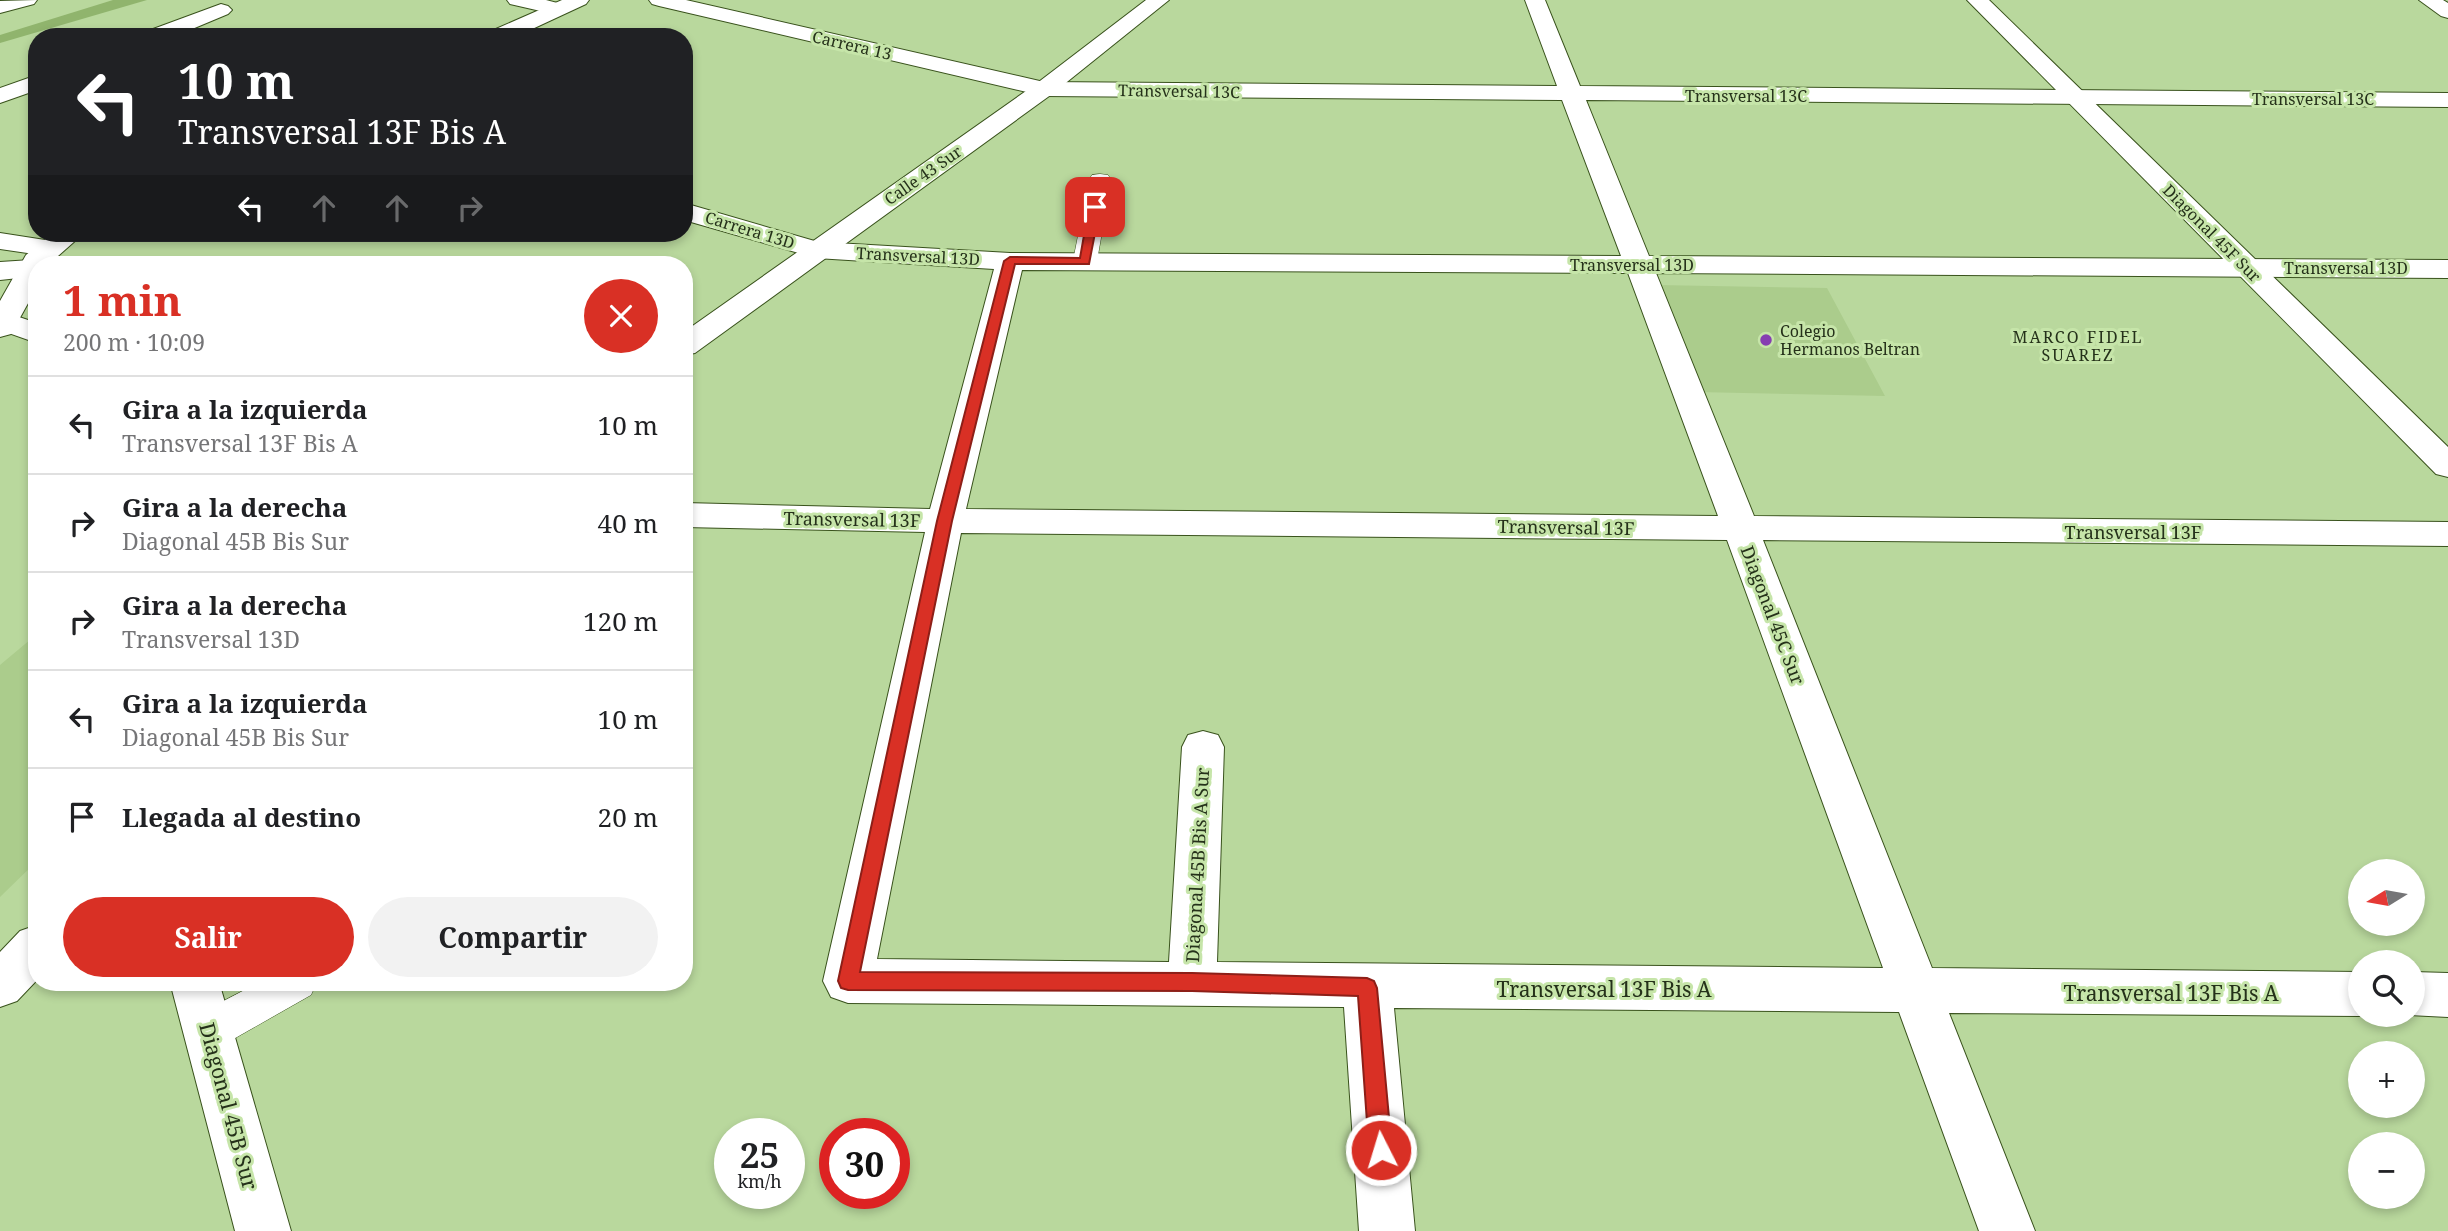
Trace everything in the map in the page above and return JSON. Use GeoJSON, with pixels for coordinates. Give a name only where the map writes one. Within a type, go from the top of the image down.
{"type":"FeatureCollection","features":[{"type":"Feature","properties":{"kind":"street"},"geometry":{"type":"LineString","coordinates":[[0,7],[27,0]]}},
{"type":"Feature","properties":{"kind":"street"},"geometry":{"type":"LineString","coordinates":[[517,0],[558,9]]}},
{"type":"Feature","properties":{"kind":"street"},"geometry":{"type":"LineString","coordinates":[[517,28],[579,0]]}},
{"type":"Feature","properties":{"kind":"street","name":"Carrera 13"},"geometry":{"type":"LineString","coordinates":[[659,0],[1044,89]]}},
{"type":"Feature","properties":{"kind":"street","name":"Calle 43 Sur"},"geometry":{"type":"LineString","coordinates":[[693,339],[1044,89],[1159,0]]}},
{"type":"Feature","properties":{"kind":"street","name":"Diagonal 45C Sur"},"geometry":{"type":"LineString","coordinates":[[1535,0],[1574,94],[1741,529],[1914,992],[2007,1231]]}},
{"type":"Feature","properties":{"kind":"street","name":"Diagonal 45F Sur"},"geometry":{"type":"LineString","coordinates":[[1977,0],[2448,466]]}},
{"type":"Feature","properties":{"kind":"street"},"geometry":{"type":"LineString","coordinates":[[2429,0],[2448,12]]}},
{"type":"Feature","properties":{"kind":"street"},"geometry":{"type":"LineString","coordinates":[[176,28],[221,10]]}},
{"type":"Feature","properties":{"kind":"street"},"geometry":{"type":"LineString","coordinates":[[0,96],[28,85]]}},
{"type":"Feature","properties":{"kind":"street","name":"Transversal 13C"},"geometry":{"type":"LineString","coordinates":[[1044,89],[2448,100]]}},
{"type":"Feature","properties":{"kind":"street","name":"Carrera 13D"},"geometry":{"type":"LineString","coordinates":[[693,214],[816,250]]}},
{"type":"Feature","properties":{"kind":"street"},"geometry":{"type":"LineString","coordinates":[[0,241],[50,250]]}},
{"type":"Feature","properties":{"kind":"street","name":"Transversal 13D"},"geometry":{"type":"LineString","coordinates":[[816,250],[1010,261],[2448,269]]}},
{"type":"Feature","properties":{"kind":"street"},"geometry":{"type":"LineString","coordinates":[[0,271],[28,259]]}},
{"type":"Feature","properties":{"kind":"street"},"geometry":{"type":"LineString","coordinates":[[945,521],[1010,261]]}},
{"type":"Feature","properties":{"kind":"street"},"geometry":{"type":"LineString","coordinates":[[28,284],[2,324],[28,331]]}},
{"type":"Feature","properties":{"kind":"street","name":"Transversal 13F"},"geometry":{"type":"LineString","coordinates":[[693,515],[945,521],[2448,534]]}},
{"type":"Feature","properties":{"kind":"street","name":"Transversal 13F Bis A"},"geometry":{"type":"LineString","coordinates":[[945,521],[848,981],[1192,982],[1367,988],[2348,994]]}},
{"type":"Feature","properties":{"kind":"street","name":"Diagonal 45B Bis A Sur"},"geometry":{"type":"LineString","coordinates":[[1192,982],[1203,747]]}},
{"type":"Feature","properties":{"kind":"street"},"geometry":{"type":"LineString","coordinates":[[0,985],[28,955]]}},
{"type":"Feature","properties":{"kind":"street"},"geometry":{"type":"LineString","coordinates":[[1367,988],[1387,1231]]}},
{"type":"Feature","properties":{"kind":"street","name":"Diagonal 45B Sur"},"geometry":{"type":"LineString","coordinates":[[197,991],[263,1231]]}},
{"type":"Feature","properties":{"kind":"street"},"geometry":{"type":"LineString","coordinates":[[2425,994],[2448,995]]}},
{"type":"Feature","properties":{"kind":"lane"},"geometry":{"type":"LineString","coordinates":[[1085,261],[1100,180]]}},
{"type":"Feature","properties":{"kind":"lane"},"geometry":{"type":"LineString","coordinates":[[208,1031],[281,991]]}},
{"type":"Feature","properties":{"kind":"shaded area"},"geometry":{"type":"Polygon","coordinates":[[[113,0],[147,0],[51,28],[28,28],[28,35],[0,43],[0,35],[113,0]]]}},
{"type":"Feature","properties":{"kind":"shaded area","name":"Colegio Hermanos Beltran"},"geometry":{"type":"Polygon","coordinates":[[[1657,285],[1827,288],[1885,396],[1696,392],[1657,285]]]}},
{"type":"Feature","properties":{"kind":"shaded area"},"geometry":{"type":"Polygon","coordinates":[[[28,642],[28,870],[0,897],[0,665],[28,642]]]}},
{"type":"Feature","properties":{"kind":"place","name":"Colegio Hermanos Beltran"},"geometry":{"type":"Point","coordinates":[1766,340]}},
{"type":"Feature","properties":{"kind":"district","name":"MARCO FIDEL SUAREZ"},"geometry":{"type":"Point","coordinates":[2078,346]}},
{"type":"Feature","properties":{"kind":"route"},"geometry":{"type":"LineString","coordinates":[[1095,207],[1085,261],[1010,261],[945,521],[848,981],[1192,982],[1367,988],[1381,1150]]}}]}
